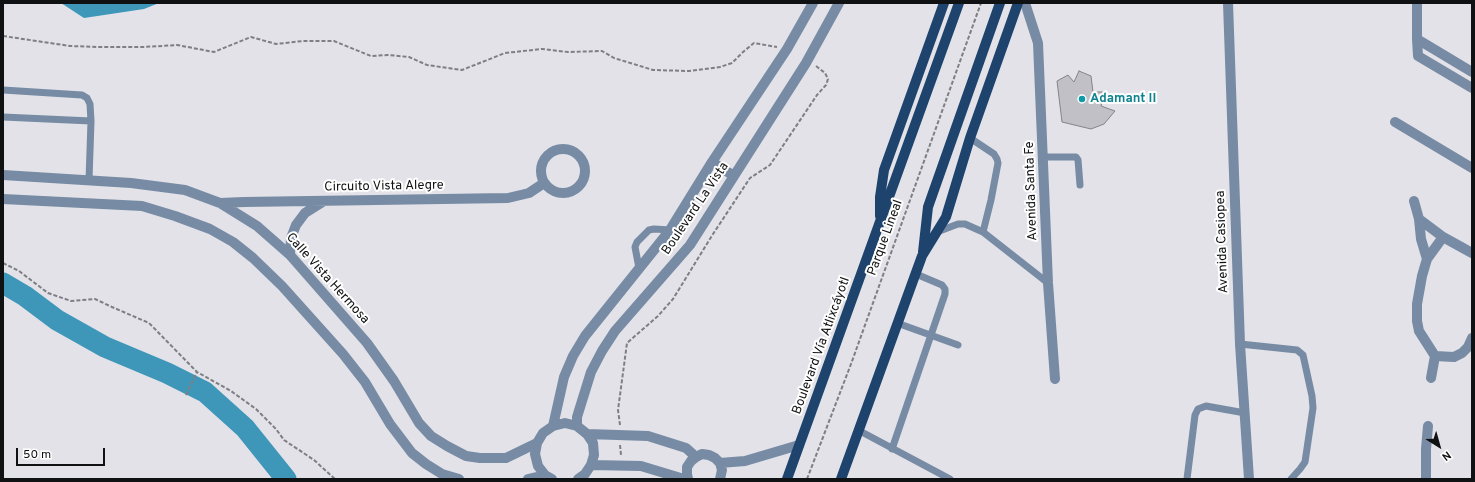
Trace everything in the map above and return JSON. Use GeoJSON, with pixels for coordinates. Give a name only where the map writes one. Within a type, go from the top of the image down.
{"type":"FeatureCollection","features":[{"type":"Feature","properties":{"kind":"main road","name":"Boulevard Vía Atlixcáyotl"},"geometry":{"type":"LineString","coordinates":[[881,222],[880,198],[884,170],[944,3]]}},
{"type":"Feature","properties":{"kind":"main road","name":"Boulevard Vía Atlixcáyotl"},"geometry":{"type":"LineString","coordinates":[[787,479],[959,3]]}},
{"type":"Feature","properties":{"kind":"main road"},"geometry":{"type":"LineString","coordinates":[[841,479],[916,274],[922,256],[928,207],[1000,3]]}},
{"type":"Feature","properties":{"kind":"main road"},"geometry":{"type":"LineString","coordinates":[[922,256],[946,217],[970,138],[1018,3]]}},
{"type":"Feature","properties":{"kind":"street","name":"Boulevard La Vista"},"geometry":{"type":"LineString","coordinates":[[553,426],[564,377],[573,356],[585,336],[670,230],[712,162],[787,49],[814,3]]}},
{"type":"Feature","properties":{"kind":"street","name":"Boulevard La Vista"},"geometry":{"type":"LineString","coordinates":[[577,426],[578,417],[591,372],[602,351],[615,331],[690,245],[806,63],[839,3]]}},
{"type":"Feature","properties":{"kind":"street","name":"Avenida Santa Fe"},"geometry":{"type":"LineString","coordinates":[[1025,3],[1038,43],[1044,157],[1048,283],[1055,380]]}},
{"type":"Feature","properties":{"kind":"street","name":"Avenida Casiopea"},"geometry":{"type":"LineString","coordinates":[[1228,3],[1240,344],[1249,479]]}},
{"type":"Feature","properties":{"kind":"street"},"geometry":{"type":"LineString","coordinates":[[1417,3],[1418,56],[1472,88]]}},
{"type":"Feature","properties":{"kind":"street"},"geometry":{"type":"LineString","coordinates":[[1417,39],[1472,72]]}},
{"type":"Feature","properties":{"kind":"street"},"geometry":{"type":"LineString","coordinates":[[1395,122],[1472,168]]}},
{"type":"Feature","properties":{"kind":"street"},"geometry":{"type":"LineString","coordinates":[[558,148],[574,151],[579,154],[585,163],[586,174],[582,184],[573,191],[562,193],[552,190],[544,183],[540,173],[542,162],[548,153],[558,148]]}},
{"type":"Feature","properties":{"kind":"street"},"geometry":{"type":"LineString","coordinates":[[712,162],[734,176]]}},
{"type":"Feature","properties":{"kind":"street","name":"Calle Vista Hermosa"},"geometry":{"type":"LineString","coordinates":[[3,175],[131,183],[185,190],[220,204],[257,226],[290,255],[367,343],[394,381],[419,423],[431,436],[466,456],[480,458],[506,458],[537,443]]}},
{"type":"Feature","properties":{"kind":"street","name":"Circuito Vista Alegre"},"geometry":{"type":"LineString","coordinates":[[220,204],[508,198],[529,193],[544,183]]}},
{"type":"Feature","properties":{"kind":"street"},"geometry":{"type":"LineString","coordinates":[[3,199],[142,206],[176,216],[210,229],[233,242],[282,286],[343,354],[365,382],[390,424],[412,453],[442,474],[459,479]]}},
{"type":"Feature","properties":{"kind":"street"},"geometry":{"type":"LineString","coordinates":[[1414,200],[1419,219],[1421,239],[1427,259]]}},
{"type":"Feature","properties":{"kind":"street"},"geometry":{"type":"LineString","coordinates":[[290,255],[291,238],[296,225],[305,213],[324,201]]}},
{"type":"Feature","properties":{"kind":"street"},"geometry":{"type":"LineString","coordinates":[[1419,219],[1443,236],[1472,253]]}},
{"type":"Feature","properties":{"kind":"street"},"geometry":{"type":"LineString","coordinates":[[1431,378],[1435,356],[1422,337],[1417,321],[1417,304],[1427,259],[1443,236]]}},
{"type":"Feature","properties":{"kind":"street"},"geometry":{"type":"LineString","coordinates":[[1435,356],[1454,357],[1468,348],[1472,338]]}},
{"type":"Feature","properties":{"kind":"street"},"geometry":{"type":"LineString","coordinates":[[548,477],[538,466],[536,460],[535,454],[537,443],[543,433],[553,426],[565,423],[577,426],[587,434],[593,443],[594,455],[591,465],[586,474],[578,479]]}},
{"type":"Feature","properties":{"kind":"street"},"geometry":{"type":"LineString","coordinates":[[1426,479],[1428,426]]}},
{"type":"Feature","properties":{"kind":"street"},"geometry":{"type":"LineString","coordinates":[[587,434],[648,436],[686,448],[696,457]]}},
{"type":"Feature","properties":{"kind":"street"},"geometry":{"type":"LineString","coordinates":[[720,463],[745,461],[799,445]]}},
{"type":"Feature","properties":{"kind":"street"},"geometry":{"type":"LineString","coordinates":[[688,479],[687,467],[690,461],[702,454],[709,455],[720,463],[722,470],[720,479]]}},
{"type":"Feature","properties":{"kind":"street"},"geometry":{"type":"LineString","coordinates":[[591,465],[641,466],[684,479]]}},
{"type":"Feature","properties":{"kind":"street"},"geometry":{"type":"LineString","coordinates":[[528,479],[548,477]]}},
{"type":"Feature","properties":{"kind":"lane"},"geometry":{"type":"LineString","coordinates":[[3,90],[82,95],[87,98],[90,104],[91,121],[89,180]]}},
{"type":"Feature","properties":{"kind":"lane"},"geometry":{"type":"LineString","coordinates":[[3,117],[91,121]]}},
{"type":"Feature","properties":{"kind":"lane"},"geometry":{"type":"LineString","coordinates":[[970,138],[994,154],[998,163],[983,232]]}},
{"type":"Feature","properties":{"kind":"lane"},"geometry":{"type":"LineString","coordinates":[[1044,157],[1076,157],[1078,160],[1080,185]]}},
{"type":"Feature","properties":{"kind":"lane"},"geometry":{"type":"LineString","coordinates":[[937,232],[958,224],[965,224],[983,232],[1048,283]]}},
{"type":"Feature","properties":{"kind":"lane"},"geometry":{"type":"LineString","coordinates":[[639,268],[635,247],[637,242],[649,230],[670,230]]}},
{"type":"Feature","properties":{"kind":"lane"},"geometry":{"type":"LineString","coordinates":[[892,449],[930,334],[945,294],[945,289],[942,285],[916,274]]}},
{"type":"Feature","properties":{"kind":"lane"},"geometry":{"type":"LineString","coordinates":[[897,323],[958,345]]}},
{"type":"Feature","properties":{"kind":"lane"},"geometry":{"type":"LineString","coordinates":[[1240,344],[1297,350],[1303,355],[1312,396],[1313,408],[1305,462],[1291,479]]}},
{"type":"Feature","properties":{"kind":"lane"},"geometry":{"type":"LineString","coordinates":[[1187,479],[1195,415],[1198,409],[1206,406],[1245,413]]}},
{"type":"Feature","properties":{"kind":"lane"},"geometry":{"type":"LineString","coordinates":[[858,430],[950,479]]}},
{"type":"Feature","properties":{"kind":"path","name":"Parque Lineal"},"geometry":{"type":"LineString","coordinates":[[807,479],[851,364],[981,3]]}},
{"type":"Feature","properties":{"kind":"path"},"geometry":{"type":"LineString","coordinates":[[3,36],[70,46],[98,48],[177,45],[214,52],[251,37],[276,44],[334,41],[371,56],[388,55],[409,57],[427,64],[462,70],[505,53],[542,48],[568,52],[602,51],[614,58],[653,70],[689,71],[720,67],[732,63],[754,43],[766,44]]}},
{"type":"Feature","properties":{"kind":"path"},"geometry":{"type":"LineString","coordinates":[[618,410],[627,344],[658,316],[673,299],[750,178],[770,165],[813,101],[826,85],[828,79],[825,72],[815,66]]}},
{"type":"Feature","properties":{"kind":"path"},"geometry":{"type":"LineString","coordinates":[[3,263],[19,271],[48,294],[71,301],[95,299],[149,323],[197,372],[231,391],[256,409],[276,429],[284,440],[314,460],[335,479]]}},
{"type":"Feature","properties":{"kind":"path"},"geometry":{"type":"LineString","coordinates":[[186,395],[197,372]]}},
{"type":"Feature","properties":{"kind":"water"},"geometry":{"type":"Polygon","coordinates":[[[61,3],[159,3],[144,9],[84,18],[61,3]]]}},
{"type":"Feature","properties":{"kind":"building","name":"Adamant II"},"geometry":{"type":"Polygon","coordinates":[[[1079,71],[1091,76],[1093,92],[1106,92],[1101,106],[1115,111],[1104,124],[1091,129],[1062,122],[1057,81],[1068,75],[1074,82],[1079,71]]]}},
{"type":"Feature","properties":{"kind":"waterway"},"geometry":{"type":"LineString","coordinates":[[3,283],[25,296],[57,320],[105,347],[167,373],[205,392],[245,428],[286,479]]}},
{"type":"Feature","properties":{"kind":"place","name":"Adamant II"},"geometry":{"type":"Point","coordinates":[1082,99]}}]}
